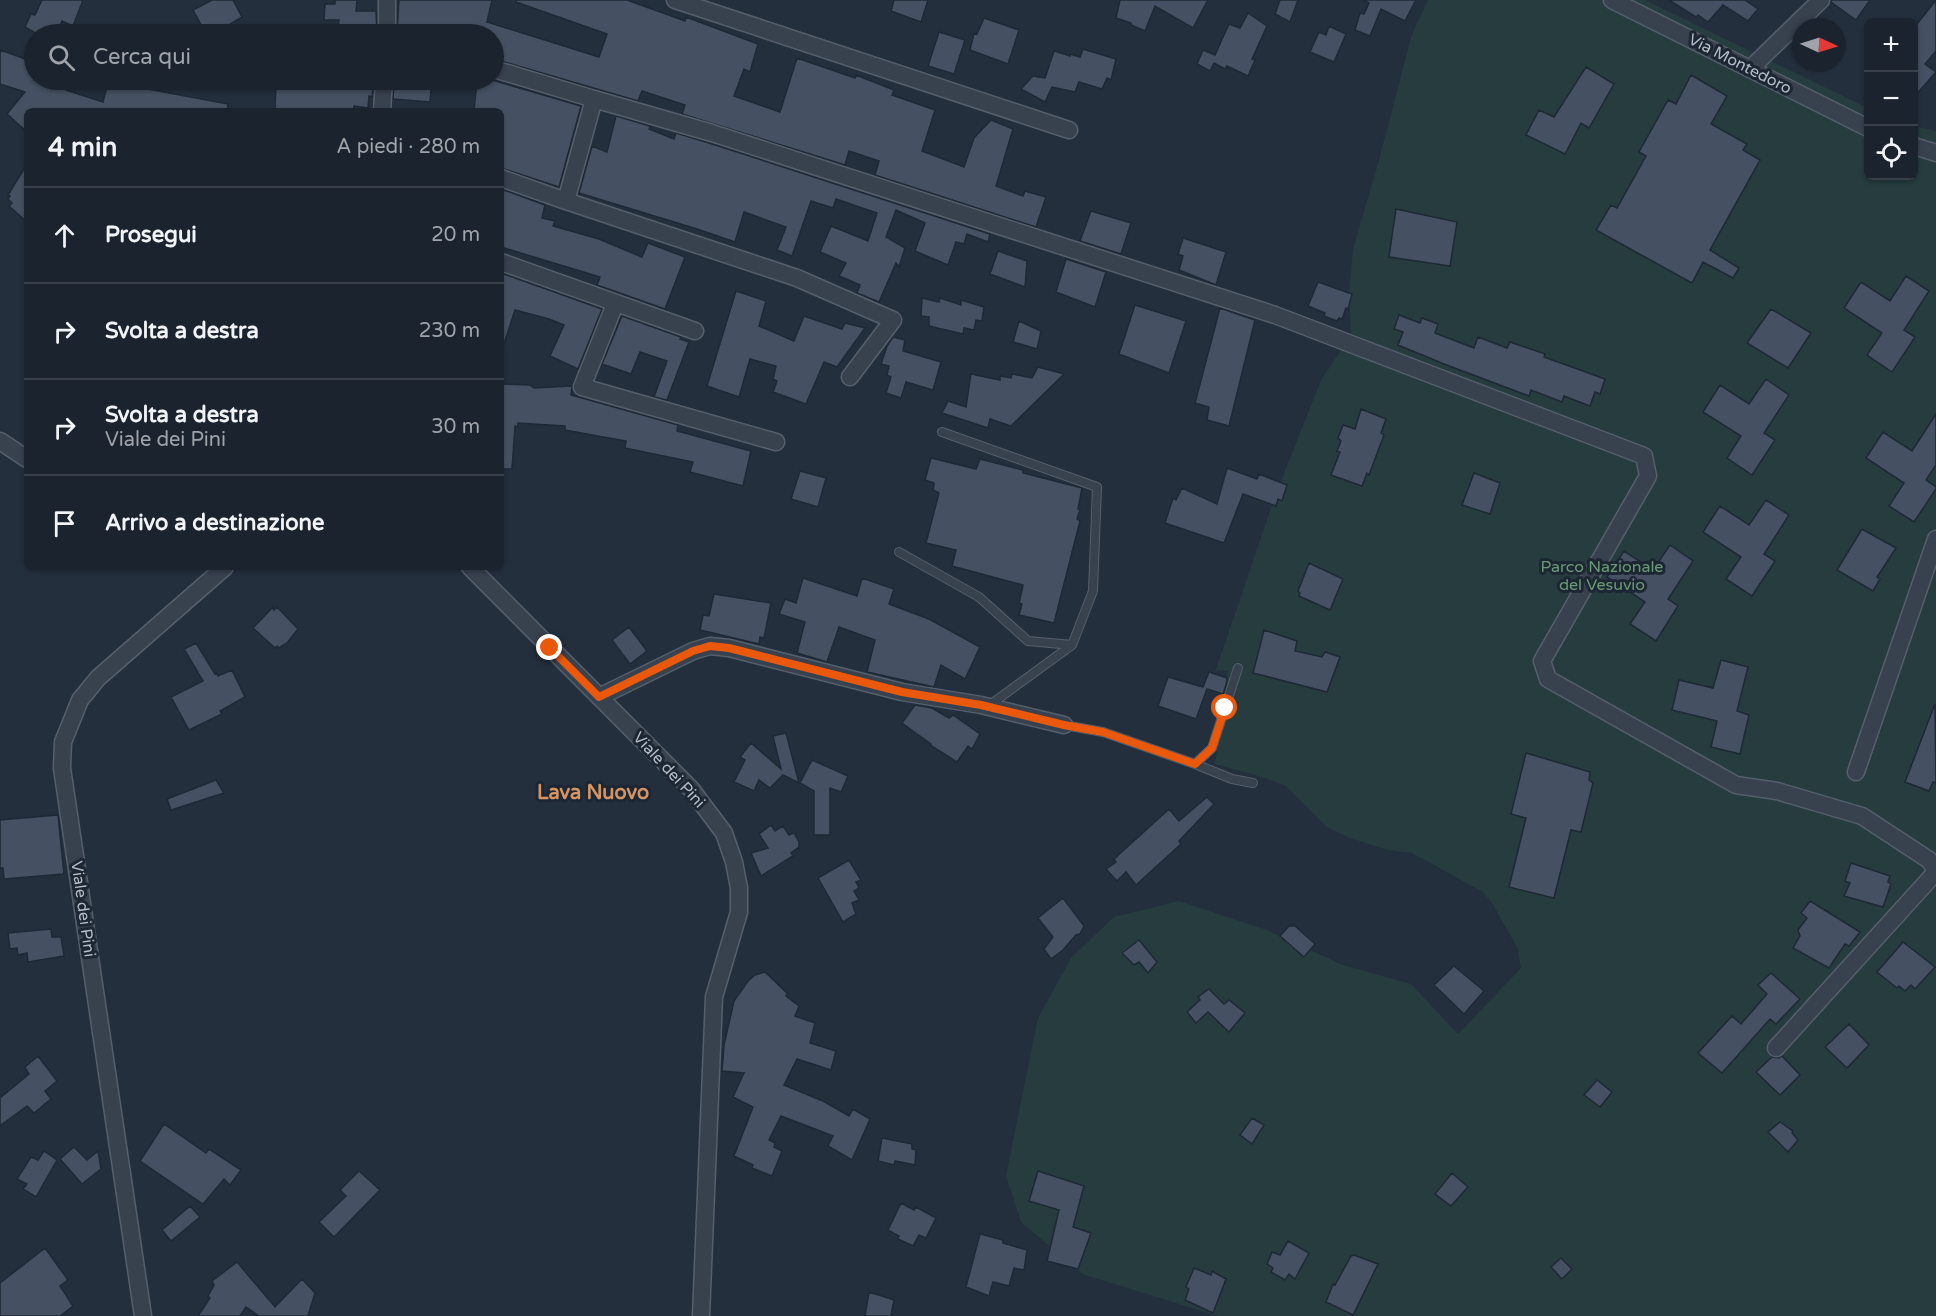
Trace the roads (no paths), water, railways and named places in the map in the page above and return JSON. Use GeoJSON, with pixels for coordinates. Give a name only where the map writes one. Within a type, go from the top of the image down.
{"type":"FeatureCollection","features":[{"type":"Feature","properties":{"kind":"street"},"geometry":{"type":"LineString","coordinates":[[387,0],[387,24]]}},
{"type":"Feature","properties":{"kind":"street"},"geometry":{"type":"LineString","coordinates":[[675,0],[1069,130]]}},
{"type":"Feature","properties":{"kind":"street","name":"Via Montedoro"},"geometry":{"type":"LineString","coordinates":[[1612,0],[1865,126]]}},
{"type":"Feature","properties":{"kind":"street"},"geometry":{"type":"LineString","coordinates":[[1750,69],[1821,0]]}},
{"type":"Feature","properties":{"kind":"street"},"geometry":{"type":"LineString","coordinates":[[504,72],[712,133],[1275,315],[1644,456],[1648,476],[1542,661],[1548,679],[1736,785],[1777,791],[1862,816],[1929,860],[1936,871],[1776,1048]]}},
{"type":"Feature","properties":{"kind":"street"},"geometry":{"type":"LineString","coordinates":[[382,108],[383,90]]}},
{"type":"Feature","properties":{"kind":"street"},"geometry":{"type":"LineString","coordinates":[[566,201],[594,99]]}},
{"type":"Feature","properties":{"kind":"street"},"geometry":{"type":"LineString","coordinates":[[1918,147],[1936,153]]}},
{"type":"Feature","properties":{"kind":"street"},"geometry":{"type":"LineString","coordinates":[[504,179],[796,278],[893,320],[850,377]]}},
{"type":"Feature","properties":{"kind":"street"},"geometry":{"type":"LineString","coordinates":[[504,263],[694,331]]}},
{"type":"Feature","properties":{"kind":"street"},"geometry":{"type":"LineString","coordinates":[[615,304],[582,387],[776,442]]}},
{"type":"Feature","properties":{"kind":"street"},"geometry":{"type":"LineString","coordinates":[[0,441],[24,457]]}},
{"type":"Feature","properties":{"kind":"street"},"geometry":{"type":"LineString","coordinates":[[1856,772],[1936,539]]}},
{"type":"Feature","properties":{"kind":"street","name":"Viale dei Pini"},"geometry":{"type":"LineString","coordinates":[[143,1316],[62,768],[63,742],[80,700],[98,678],[222,570]]}},
{"type":"Feature","properties":{"kind":"street","name":"Viale dei Pini"},"geometry":{"type":"LineString","coordinates":[[473,570],[691,789],[724,833],[734,862],[739,888],[739,912],[714,997],[701,1316]]}},
{"type":"Feature","properties":{"kind":"street"},"geometry":{"type":"LineString","coordinates":[[599,697],[693,651],[710,646],[729,648],[902,692],[987,707],[1064,725]]}},
{"type":"Feature","properties":{"kind":"lane"},"geometry":{"type":"LineString","coordinates":[[942,432],[1097,487],[1093,591],[1072,645],[987,707]]}},
{"type":"Feature","properties":{"kind":"lane"},"geometry":{"type":"LineString","coordinates":[[899,552],[979,597],[1028,641],[1072,645]]}},
{"type":"Feature","properties":{"kind":"lane"},"geometry":{"type":"LineString","coordinates":[[1195,764],[1212,748],[1238,668]]}},
{"type":"Feature","properties":{"kind":"lane"},"geometry":{"type":"LineString","coordinates":[[1064,725],[1103,732],[1232,778],[1253,783]]}},
{"type":"Feature","properties":{"kind":"district","name":"Lava Nuovo"},"geometry":{"type":"Point","coordinates":[593,793]}},
{"type":"Feature","properties":{"kind":"park label","name":"Parco Nazionale del Vesuvio"},"geometry":{"type":"Point","coordinates":[1602,576]}}]}
